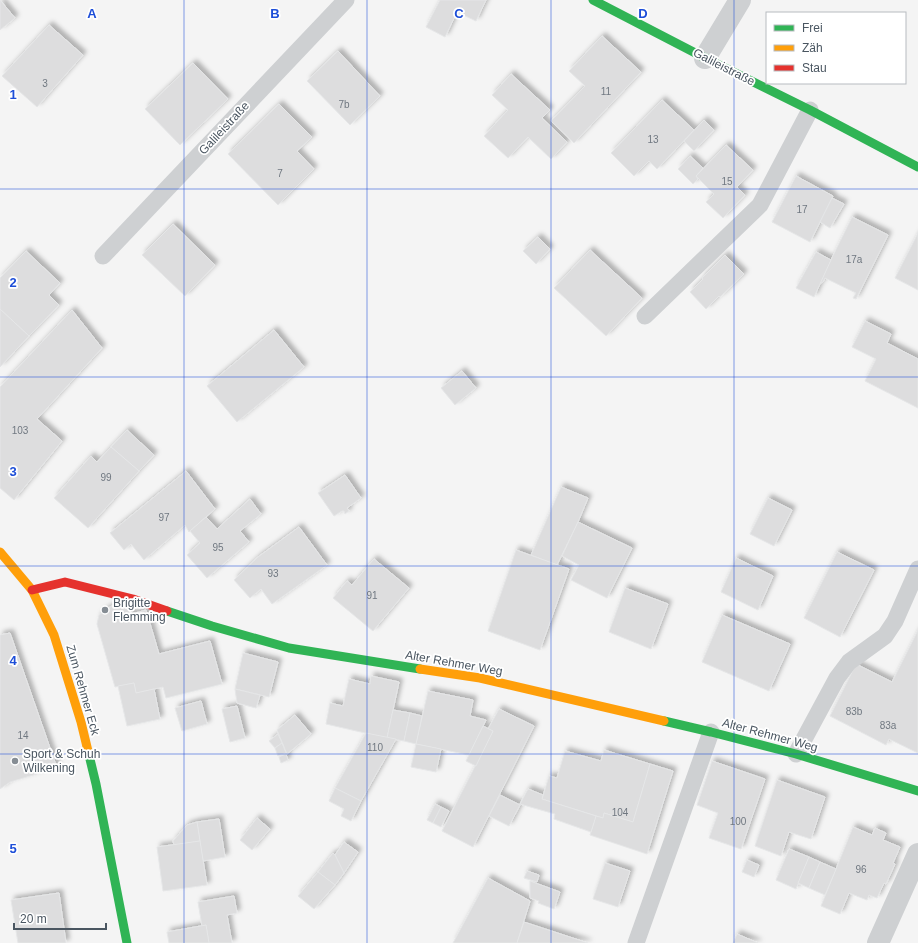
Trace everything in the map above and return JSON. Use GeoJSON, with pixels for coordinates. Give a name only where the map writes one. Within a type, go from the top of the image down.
{"type":"FeatureCollection","features":[{"type":"Feature","properties":{"kind":"street","name":"Galileistraße"},"geometry":{"type":"LineString","coordinates":[[593,0],[810,110],[918,167]]}},
{"type":"Feature","properties":{"kind":"street"},"geometry":{"type":"LineString","coordinates":[[706,58],[740,0]]}},
{"type":"Feature","properties":{"kind":"street"},"geometry":{"type":"LineString","coordinates":[[0,552],[32,590]]}},
{"type":"Feature","properties":{"kind":"street","name":"Alter Rehmer Weg"},"geometry":{"type":"LineString","coordinates":[[32,590],[65,582],[133,599],[212,626],[289,648],[480,678],[711,732],[796,754],[918,791]]}},
{"type":"Feature","properties":{"kind":"street","name":"Zum Rehmer Eck"},"geometry":{"type":"LineString","coordinates":[[32,590],[54,635],[81,722],[96,784],[127,943]]}},
{"type":"Feature","properties":{"kind":"street"},"geometry":{"type":"LineString","coordinates":[[878,943],[918,854]]}},
{"type":"Feature","properties":{"kind":"lane","name":"Galileistraße"},"geometry":{"type":"LineString","coordinates":[[103,256],[346,0]]}},
{"type":"Feature","properties":{"kind":"lane"},"geometry":{"type":"LineString","coordinates":[[645,316],[760,205],[810,110]]}},
{"type":"Feature","properties":{"kind":"lane"},"geometry":{"type":"LineString","coordinates":[[796,754],[837,678],[849,662],[884,636],[895,621],[918,569]]}},
{"type":"Feature","properties":{"kind":"lane"},"geometry":{"type":"LineString","coordinates":[[636,943],[711,732]]}},
{"type":"Feature","properties":{"kind":"building"},"geometry":{"type":"Polygon","coordinates":[[[0,0],[15,18],[0,30],[0,0]]]}},
{"type":"Feature","properties":{"kind":"building"},"geometry":{"type":"Polygon","coordinates":[[[440,0],[486,0],[476,21],[457,12],[445,37],[426,27],[440,0]]]}},
{"type":"Feature","properties":{"kind":"building"},"geometry":{"type":"Polygon","coordinates":[[[49,25],[83,55],[37,107],[2,76],[49,25]]]}},
{"type":"Feature","properties":{"kind":"building"},"geometry":{"type":"Polygon","coordinates":[[[602,36],[641,72],[574,143],[551,121],[585,86],[569,71],[602,36]]]}},
{"type":"Feature","properties":{"kind":"building"},"geometry":{"type":"Polygon","coordinates":[[[338,51],[380,96],[350,125],[307,81],[338,51]]]}},
{"type":"Feature","properties":{"kind":"building"},"geometry":{"type":"Polygon","coordinates":[[[193,63],[228,99],[180,145],[145,109],[193,63]]]}},
{"type":"Feature","properties":{"kind":"building"},"geometry":{"type":"Polygon","coordinates":[[[511,74],[550,110],[542,118],[567,142],[551,159],[528,137],[508,158],[484,136],[508,110],[492,95],[511,74]]]}},
{"type":"Feature","properties":{"kind":"building"},"geometry":{"type":"Polygon","coordinates":[[[662,100],[694,130],[657,169],[649,161],[634,176],[611,153],[662,100]]]}},
{"type":"Feature","properties":{"kind":"building"},"geometry":{"type":"Polygon","coordinates":[[[279,104],[312,137],[297,151],[314,169],[278,205],[228,154],[279,104]]]}},
{"type":"Feature","properties":{"kind":"building"},"geometry":{"type":"Polygon","coordinates":[[[704,120],[714,130],[694,151],[684,141],[704,120]]]}},
{"type":"Feature","properties":{"kind":"building"},"geometry":{"type":"Polygon","coordinates":[[[726,145],[753,170],[737,187],[745,195],[723,218],[706,202],[714,194],[696,176],[726,145]]]}},
{"type":"Feature","properties":{"kind":"building"},"geometry":{"type":"Polygon","coordinates":[[[690,156],[703,168],[696,176],[698,179],[693,184],[678,169],[690,156]]]}},
{"type":"Feature","properties":{"kind":"building"},"geometry":{"type":"Polygon","coordinates":[[[796,176],[833,196],[810,242],[772,222],[796,176]]]}},
{"type":"Feature","properties":{"kind":"building"},"geometry":{"type":"Polygon","coordinates":[[[832,198],[844,204],[830,228],[820,222],[832,198]]]}},
{"type":"Feature","properties":{"kind":"building"},"geometry":{"type":"Polygon","coordinates":[[[852,217],[888,235],[856,299],[853,298],[856,293],[825,278],[823,282],[820,282],[852,217]]]}},
{"type":"Feature","properties":{"kind":"building"},"geometry":{"type":"Polygon","coordinates":[[[173,224],[215,265],[185,296],[142,255],[173,224]]]}},
{"type":"Feature","properties":{"kind":"building"},"geometry":{"type":"Polygon","coordinates":[[[918,233],[918,290],[895,278],[918,233]]]}},
{"type":"Feature","properties":{"kind":"building"},"geometry":{"type":"Polygon","coordinates":[[[538,237],[550,249],[536,264],[523,251],[538,237]]]}},
{"type":"Feature","properties":{"kind":"building"},"geometry":{"type":"Polygon","coordinates":[[[590,250],[642,298],[606,336],[554,288],[590,250]]]}},
{"type":"Feature","properties":{"kind":"building"},"geometry":{"type":"Polygon","coordinates":[[[26,251],[60,283],[49,295],[59,305],[29,336],[0,309],[0,278],[26,251]]]}},
{"type":"Feature","properties":{"kind":"building"},"geometry":{"type":"Polygon","coordinates":[[[816,252],[831,260],[814,297],[796,288],[816,252]]]}},
{"type":"Feature","properties":{"kind":"building"},"geometry":{"type":"Polygon","coordinates":[[[725,255],[744,274],[706,309],[690,292],[725,255]]]}},
{"type":"Feature","properties":{"kind":"building"},"geometry":{"type":"Polygon","coordinates":[[[0,309],[29,336],[0,367],[0,309]]]}},
{"type":"Feature","properties":{"kind":"building"},"geometry":{"type":"Polygon","coordinates":[[[72,310],[102,348],[37,419],[62,441],[14,500],[0,488],[0,387],[72,310]]]}},
{"type":"Feature","properties":{"kind":"building"},"geometry":{"type":"Polygon","coordinates":[[[865,321],[891,334],[887,343],[918,359],[918,408],[865,381],[876,359],[852,347],[865,321]]]}},
{"type":"Feature","properties":{"kind":"building"},"geometry":{"type":"Polygon","coordinates":[[[274,330],[304,367],[237,422],[207,386],[274,330]]]}},
{"type":"Feature","properties":{"kind":"building"},"geometry":{"type":"Polygon","coordinates":[[[462,371],[476,388],[455,405],[441,388],[462,371]]]}},
{"type":"Feature","properties":{"kind":"building"},"geometry":{"type":"Polygon","coordinates":[[[127,430],[154,455],[139,471],[111,447],[127,430]]]}},
{"type":"Feature","properties":{"kind":"building"},"geometry":{"type":"Polygon","coordinates":[[[111,447],[139,471],[88,528],[54,498],[91,456],[97,462],[111,447]]]}},
{"type":"Feature","properties":{"kind":"building"},"geometry":{"type":"Polygon","coordinates":[[[186,471],[215,509],[189,532],[185,525],[144,560],[131,544],[124,550],[110,533],[186,471]]]}},
{"type":"Feature","properties":{"kind":"building"},"geometry":{"type":"Polygon","coordinates":[[[345,475],[361,498],[347,508],[349,511],[345,514],[344,511],[342,511],[334,516],[318,493],[345,475]]]}},
{"type":"Feature","properties":{"kind":"building"},"geometry":{"type":"Polygon","coordinates":[[[561,487],[588,498],[557,565],[531,555],[561,487]]]}},
{"type":"Feature","properties":{"kind":"building"},"geometry":{"type":"Polygon","coordinates":[[[768,498],[792,510],[774,546],[750,534],[768,498]]]}},
{"type":"Feature","properties":{"kind":"building"},"geometry":{"type":"Polygon","coordinates":[[[250,499],[261,514],[240,531],[249,542],[207,578],[187,555],[200,543],[190,531],[206,517],[217,529],[250,499]]]}},
{"type":"Feature","properties":{"kind":"building"},"geometry":{"type":"Polygon","coordinates":[[[578,522],[632,548],[607,598],[571,580],[579,565],[562,556],[578,522]]]}},
{"type":"Feature","properties":{"kind":"building"},"geometry":{"type":"Polygon","coordinates":[[[299,527],[327,565],[272,604],[261,589],[250,598],[234,580],[258,557],[299,527]]]}},
{"type":"Feature","properties":{"kind":"building"},"geometry":{"type":"Polygon","coordinates":[[[516,550],[569,569],[540,650],[488,631],[516,550]]]}},
{"type":"Feature","properties":{"kind":"building"},"geometry":{"type":"Polygon","coordinates":[[[837,552],[874,570],[840,637],[804,618],[837,552]]]}},
{"type":"Feature","properties":{"kind":"building"},"geometry":{"type":"Polygon","coordinates":[[[736,558],[773,576],[758,610],[721,592],[736,558]]]}},
{"type":"Feature","properties":{"kind":"building"},"geometry":{"type":"Polygon","coordinates":[[[374,559],[409,588],[373,631],[333,598],[347,581],[352,585],[374,559]]]}},
{"type":"Feature","properties":{"kind":"building"},"geometry":{"type":"Polygon","coordinates":[[[625,588],[668,604],[651,649],[609,632],[625,588]]]}},
{"type":"Feature","properties":{"kind":"building"},"geometry":{"type":"Polygon","coordinates":[[[118,605],[129,610],[132,614],[146,610],[159,654],[210,641],[222,684],[166,698],[163,687],[136,693],[134,683],[115,687],[97,624],[99,615],[112,606],[118,605]]]}},
{"type":"Feature","properties":{"kind":"building"},"geometry":{"type":"Polygon","coordinates":[[[722,615],[790,644],[769,691],[702,662],[722,615]]]}},
{"type":"Feature","properties":{"kind":"building"},"geometry":{"type":"Polygon","coordinates":[[[918,630],[918,753],[889,739],[886,745],[830,716],[856,664],[892,682],[918,630]]]}},
{"type":"Feature","properties":{"kind":"building"},"geometry":{"type":"Polygon","coordinates":[[[10,633],[57,768],[10,782],[0,789],[0,635],[10,633]]]}},
{"type":"Feature","properties":{"kind":"building"},"geometry":{"type":"Polygon","coordinates":[[[243,653],[278,662],[269,697],[235,689],[243,653]]]}},
{"type":"Feature","properties":{"kind":"building"},"geometry":{"type":"Polygon","coordinates":[[[371,676],[399,682],[387,738],[326,724],[330,703],[343,706],[349,679],[370,684],[371,676]]]}},
{"type":"Feature","properties":{"kind":"building"},"geometry":{"type":"Polygon","coordinates":[[[134,683],[136,693],[154,689],[160,719],[127,726],[118,686],[134,683]]]}},
{"type":"Feature","properties":{"kind":"building"},"geometry":{"type":"Polygon","coordinates":[[[235,689],[260,695],[256,708],[237,703],[235,689]]]}},
{"type":"Feature","properties":{"kind":"building"},"geometry":{"type":"Polygon","coordinates":[[[428,691],[473,700],[470,716],[486,720],[469,755],[416,744],[428,691]]]}},
{"type":"Feature","properties":{"kind":"building"},"geometry":{"type":"Polygon","coordinates":[[[201,701],[207,724],[182,731],[175,708],[201,701]]]}},
{"type":"Feature","properties":{"kind":"building"},"geometry":{"type":"Polygon","coordinates":[[[237,706],[245,738],[230,742],[222,709],[237,706]]]}},
{"type":"Feature","properties":{"kind":"building"},"geometry":{"type":"Polygon","coordinates":[[[499,709],[534,726],[473,847],[442,831],[493,731],[488,729],[499,709]]]}},
{"type":"Feature","properties":{"kind":"building"},"geometry":{"type":"Polygon","coordinates":[[[393,710],[410,713],[404,741],[387,738],[393,710]]]}},
{"type":"Feature","properties":{"kind":"building"},"geometry":{"type":"Polygon","coordinates":[[[410,713],[422,716],[416,744],[404,741],[410,713]]]}},
{"type":"Feature","properties":{"kind":"building"},"geometry":{"type":"Polygon","coordinates":[[[295,715],[311,734],[287,754],[277,730],[295,715]]]}},
{"type":"Feature","properties":{"kind":"building"},"geometry":{"type":"Polygon","coordinates":[[[483,726],[493,731],[476,766],[466,761],[483,726]]]}},
{"type":"Feature","properties":{"kind":"building"},"geometry":{"type":"Polygon","coordinates":[[[366,733],[396,739],[361,801],[335,788],[366,733]]]}},
{"type":"Feature","properties":{"kind":"building"},"geometry":{"type":"Polygon","coordinates":[[[278,734],[282,743],[275,748],[269,741],[278,734]]]}},
{"type":"Feature","properties":{"kind":"building"},"geometry":{"type":"Polygon","coordinates":[[[282,743],[286,753],[278,756],[275,748],[282,743]]]}},
{"type":"Feature","properties":{"kind":"building"},"geometry":{"type":"Polygon","coordinates":[[[416,744],[441,749],[436,772],[411,767],[416,744]]]}},
{"type":"Feature","properties":{"kind":"building"},"geometry":{"type":"Polygon","coordinates":[[[604,750],[650,764],[633,822],[604,813],[603,818],[542,799],[549,776],[557,778],[565,751],[601,761],[604,750]]]}},
{"type":"Feature","properties":{"kind":"building"},"geometry":{"type":"Polygon","coordinates":[[[286,754],[288,760],[281,763],[279,757],[286,754]]]}},
{"type":"Feature","properties":{"kind":"building"},"geometry":{"type":"Polygon","coordinates":[[[712,761],[765,779],[741,849],[709,838],[718,813],[697,805],[712,761]]]}},
{"type":"Feature","properties":{"kind":"building"},"geometry":{"type":"Polygon","coordinates":[[[650,764],[673,771],[647,854],[590,835],[596,816],[603,818],[604,813],[633,822],[650,764]]]}},
{"type":"Feature","properties":{"kind":"building"},"geometry":{"type":"Polygon","coordinates":[[[777,780],[825,797],[811,839],[789,832],[781,856],[755,846],[777,780]]]}},
{"type":"Feature","properties":{"kind":"building"},"geometry":{"type":"Polygon","coordinates":[[[335,788],[361,801],[351,821],[341,816],[344,809],[329,801],[335,788]]]}},
{"type":"Feature","properties":{"kind":"building"},"geometry":{"type":"Polygon","coordinates":[[[528,789],[543,795],[542,799],[596,816],[591,832],[554,819],[555,814],[520,804],[528,789]]]}},
{"type":"Feature","properties":{"kind":"building"},"geometry":{"type":"Polygon","coordinates":[[[500,795],[520,805],[509,826],[489,816],[500,795]]]}},
{"type":"Feature","properties":{"kind":"building"},"geometry":{"type":"Polygon","coordinates":[[[435,804],[441,807],[433,823],[427,820],[435,804]]]}},
{"type":"Feature","properties":{"kind":"building"},"geometry":{"type":"Polygon","coordinates":[[[441,807],[449,811],[441,827],[433,823],[441,807]]]}},
{"type":"Feature","properties":{"kind":"building"},"geometry":{"type":"Polygon","coordinates":[[[257,818],[270,829],[252,850],[240,840],[257,818]]]}},
{"type":"Feature","properties":{"kind":"building"},"geometry":{"type":"Polygon","coordinates":[[[219,819],[225,857],[203,861],[197,822],[219,819]]]}},
{"type":"Feature","properties":{"kind":"building"},"geometry":{"type":"Polygon","coordinates":[[[197,822],[200,841],[174,845],[173,841],[187,825],[197,822]]]}},
{"type":"Feature","properties":{"kind":"building"},"geometry":{"type":"Polygon","coordinates":[[[853,827],[872,835],[875,828],[886,833],[883,840],[900,847],[893,863],[895,864],[886,884],[884,883],[877,898],[869,895],[867,900],[849,893],[840,914],[821,906],[853,827]]]}},
{"type":"Feature","properties":{"kind":"building"},"geometry":{"type":"Polygon","coordinates":[[[200,841],[207,885],[163,891],[157,847],[200,841]]]}},
{"type":"Feature","properties":{"kind":"building"},"geometry":{"type":"Polygon","coordinates":[[[344,842],[358,852],[344,873],[335,855],[344,842]]]}},
{"type":"Feature","properties":{"kind":"building"},"geometry":{"type":"Polygon","coordinates":[[[789,849],[809,857],[796,889],[776,880],[789,849]]]}},
{"type":"Feature","properties":{"kind":"building"},"geometry":{"type":"Polygon","coordinates":[[[333,853],[344,873],[335,885],[318,872],[333,853]]]}},
{"type":"Feature","properties":{"kind":"building"},"geometry":{"type":"Polygon","coordinates":[[[809,857],[820,862],[809,888],[798,883],[809,857]]]}},
{"type":"Feature","properties":{"kind":"building"},"geometry":{"type":"Polygon","coordinates":[[[747,860],[759,865],[754,877],[742,872],[747,860]]]}},
{"type":"Feature","properties":{"kind":"building"},"geometry":{"type":"Polygon","coordinates":[[[820,862],[836,869],[825,895],[809,888],[820,862]]]}},
{"type":"Feature","properties":{"kind":"building"},"geometry":{"type":"Polygon","coordinates":[[[605,863],[630,871],[618,907],[593,899],[605,863]]]}},
{"type":"Feature","properties":{"kind":"building"},"geometry":{"type":"Polygon","coordinates":[[[527,871],[539,875],[537,882],[524,878],[527,871]]]}},
{"type":"Feature","properties":{"kind":"building"},"geometry":{"type":"Polygon","coordinates":[[[318,872],[335,885],[314,909],[298,896],[318,872]]]}},
{"type":"Feature","properties":{"kind":"building"},"geometry":{"type":"Polygon","coordinates":[[[488,878],[530,901],[517,943],[453,943],[488,878]]]}},
{"type":"Feature","properties":{"kind":"building"},"geometry":{"type":"Polygon","coordinates":[[[530,881],[560,892],[554,909],[538,903],[539,901],[530,898],[530,881]]]}},
{"type":"Feature","properties":{"kind":"building"},"geometry":{"type":"Polygon","coordinates":[[[59,893],[66,943],[18,943],[11,900],[59,893]]]}},
{"type":"Feature","properties":{"kind":"building"},"geometry":{"type":"Polygon","coordinates":[[[234,896],[237,913],[227,915],[232,943],[209,943],[206,925],[202,926],[198,902],[234,896]]]}},
{"type":"Feature","properties":{"kind":"building"},"geometry":{"type":"Polygon","coordinates":[[[524,922],[588,943],[517,943],[524,922]]]}},
{"type":"Feature","properties":{"kind":"building"},"geometry":{"type":"Polygon","coordinates":[[[206,925],[209,943],[169,943],[167,932],[206,925]]]}},
{"type":"Feature","properties":{"kind":"building"},"geometry":{"type":"Polygon","coordinates":[[[737,934],[758,943],[733,943],[737,934]]]}},
{"type":"Feature","properties":{"kind":"traffic: fast"},"geometry":{"type":"LineString","coordinates":[[593,0],[810,110],[918,167]]}},
{"type":"Feature","properties":{"kind":"traffic: fast"},"geometry":{"type":"LineString","coordinates":[[167,611],[212,626],[289,648],[420,669]]}},
{"type":"Feature","properties":{"kind":"traffic: fast"},"geometry":{"type":"LineString","coordinates":[[664,721],[796,754],[918,791]]}},
{"type":"Feature","properties":{"kind":"traffic: fast"},"geometry":{"type":"LineString","coordinates":[[88,751],[96,784],[127,943]]}},
{"type":"Feature","properties":{"kind":"traffic: slow"},"geometry":{"type":"LineString","coordinates":[[0,552],[32,590],[54,635],[81,722],[88,751]]}},
{"type":"Feature","properties":{"kind":"traffic: slow"},"geometry":{"type":"LineString","coordinates":[[420,669],[480,678],[664,721]]}},
{"type":"Feature","properties":{"kind":"traffic: jam"},"geometry":{"type":"LineString","coordinates":[[32,590],[65,582],[133,599],[167,611]]}},
{"type":"Feature","properties":{"kind":"place","name":"Brigitte Flemming"},"geometry":{"type":"Point","coordinates":[105,610]}},
{"type":"Feature","properties":{"kind":"place","name":"Sport & Schuh Wilkening"},"geometry":{"type":"Point","coordinates":[15,761]}}]}
